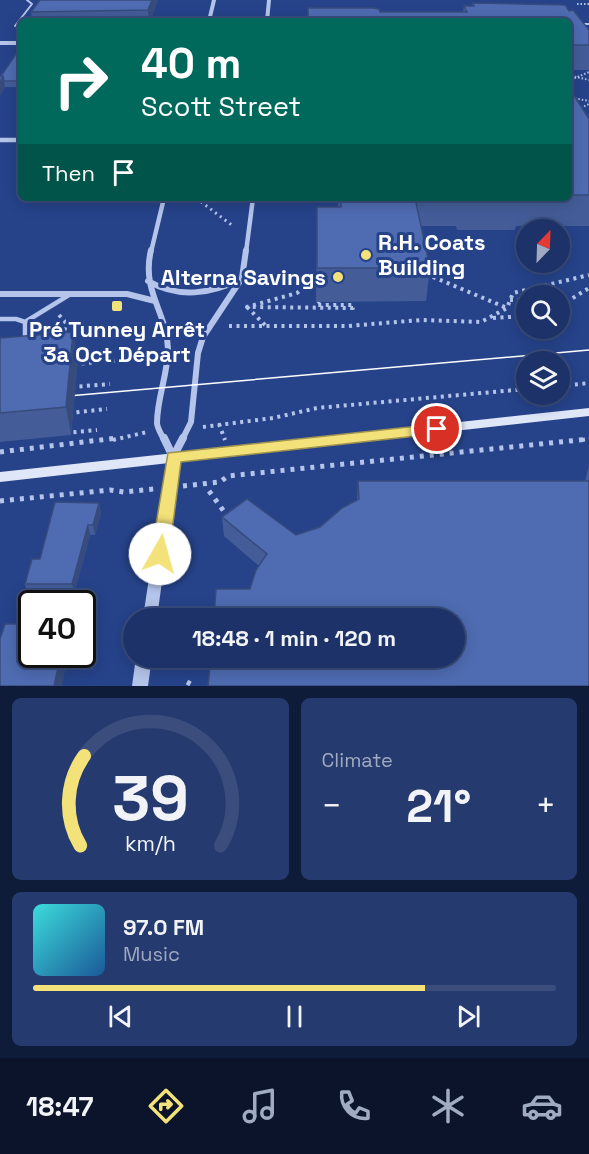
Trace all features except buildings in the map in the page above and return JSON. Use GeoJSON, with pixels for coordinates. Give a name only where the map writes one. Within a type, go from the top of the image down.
{"type":"FeatureCollection","features":[{"type":"Feature","properties":{"kind":"main road"},"geometry":{"type":"LineString","coordinates":[[0,477],[589,412]]}},
{"type":"Feature","properties":{"kind":"street"},"geometry":{"type":"LineString","coordinates":[[210,18],[214,0]]}},
{"type":"Feature","properties":{"kind":"street"},"geometry":{"type":"LineString","coordinates":[[267,18],[269,0]]}},
{"type":"Feature","properties":{"kind":"street"},"geometry":{"type":"LineString","coordinates":[[0,43],[18,43]]}},
{"type":"Feature","properties":{"kind":"street"},"geometry":{"type":"LineString","coordinates":[[0,140],[18,140]]}},
{"type":"Feature","properties":{"kind":"street"},"geometry":{"type":"LineString","coordinates":[[163,201],[147,266],[148,280],[166,336],[168,350],[157,425],[173,457]]}},
{"type":"Feature","properties":{"kind":"street"},"geometry":{"type":"LineString","coordinates":[[151,608],[173,457],[191,422],[200,345],[207,329],[242,278],[253,201]]}},
{"type":"Feature","properties":{"kind":"street"},"geometry":{"type":"LineString","coordinates":[[148,280],[165,290],[192,293],[219,289],[242,278]]}},
{"type":"Feature","properties":{"kind":"street"},"geometry":{"type":"LineString","coordinates":[[0,294],[127,294],[155,301]]}},
{"type":"Feature","properties":{"kind":"street"},"geometry":{"type":"LineString","coordinates":[[140,686],[142,668]]}},
{"type":"Feature","properties":{"kind":"lane"},"geometry":{"type":"LineString","coordinates":[[21,18],[32,4],[27,0]]}},
{"type":"Feature","properties":{"kind":"lane"},"geometry":{"type":"LineString","coordinates":[[15,26],[18,22]]}},
{"type":"Feature","properties":{"kind":"lane"},"geometry":{"type":"LineString","coordinates":[[572,24],[589,24]]}},
{"type":"Feature","properties":{"kind":"lane"},"geometry":{"type":"LineString","coordinates":[[25,322],[69,295]]}},
{"type":"Feature","properties":{"kind":"lane"},"geometry":{"type":"LineString","coordinates":[[0,319],[16,318],[25,322]]}},
{"type":"Feature","properties":{"kind":"lane"},"geometry":{"type":"LineString","coordinates":[[24,346],[25,322]]}},
{"type":"Feature","properties":{"kind":"path"},"geometry":{"type":"LineString","coordinates":[[577,4],[589,4]]}},
{"type":"Feature","properties":{"kind":"path"},"geometry":{"type":"LineString","coordinates":[[178,18],[201,18]]}},
{"type":"Feature","properties":{"kind":"path"},"geometry":{"type":"LineString","coordinates":[[577,79],[589,72]]}},
{"type":"Feature","properties":{"kind":"path"},"geometry":{"type":"LineString","coordinates":[[572,77],[577,79]]}},
{"type":"Feature","properties":{"kind":"path"},"geometry":{"type":"LineString","coordinates":[[572,80],[589,80]]}},
{"type":"Feature","properties":{"kind":"path"},"geometry":{"type":"LineString","coordinates":[[572,94],[585,114]]}},
{"type":"Feature","properties":{"kind":"path"},"geometry":{"type":"LineString","coordinates":[[574,97],[589,103]]}},
{"type":"Feature","properties":{"kind":"path"},"geometry":{"type":"LineString","coordinates":[[572,103],[577,103]]}},
{"type":"Feature","properties":{"kind":"path"},"geometry":{"type":"LineString","coordinates":[[581,108],[589,103]]}},
{"type":"Feature","properties":{"kind":"path"},"geometry":{"type":"LineString","coordinates":[[200,201],[233,226]]}},
{"type":"Feature","properties":{"kind":"path"},"geometry":{"type":"LineString","coordinates":[[420,272],[507,308]]}},
{"type":"Feature","properties":{"kind":"path"},"geometry":{"type":"LineString","coordinates":[[168,274],[227,275]]}},
{"type":"Feature","properties":{"kind":"path"},"geometry":{"type":"LineString","coordinates":[[492,318],[507,308],[513,293],[589,275]]}},
{"type":"Feature","properties":{"kind":"path"},"geometry":{"type":"LineString","coordinates":[[247,307],[297,293],[316,277]]}},
{"type":"Feature","properties":{"kind":"path"},"geometry":{"type":"LineString","coordinates":[[570,298],[589,288]]}},
{"type":"Feature","properties":{"kind":"path"},"geometry":{"type":"LineString","coordinates":[[510,300],[516,300]]}},
{"type":"Feature","properties":{"kind":"path"},"geometry":{"type":"LineString","coordinates":[[247,307],[353,308],[353,305],[316,305],[320,302]]}},
{"type":"Feature","properties":{"kind":"path"},"geometry":{"type":"LineString","coordinates":[[247,307],[266,325]]}},
{"type":"Feature","properties":{"kind":"path"},"geometry":{"type":"LineString","coordinates":[[229,326],[348,326],[421,320],[474,322],[516,317]]}},
{"type":"Feature","properties":{"kind":"path"},"geometry":{"type":"LineString","coordinates":[[69,365],[148,358]]}},
{"type":"Feature","properties":{"kind":"path"},"geometry":{"type":"LineString","coordinates":[[570,385],[589,383]]}},
{"type":"Feature","properties":{"kind":"path"},"geometry":{"type":"LineString","coordinates":[[62,388],[110,384]]}},
{"type":"Feature","properties":{"kind":"path"},"geometry":{"type":"LineString","coordinates":[[207,427],[273,418],[318,408],[516,390]]}},
{"type":"Feature","properties":{"kind":"path"},"geometry":{"type":"LineString","coordinates":[[67,413],[107,410]]}},
{"type":"Feature","properties":{"kind":"path"},"geometry":{"type":"LineString","coordinates":[[219,424],[224,434]]}},
{"type":"Feature","properties":{"kind":"path"},"geometry":{"type":"LineString","coordinates":[[54,434],[97,430]]}},
{"type":"Feature","properties":{"kind":"path"},"geometry":{"type":"LineString","coordinates":[[0,452],[112,440],[130,434]]}},
{"type":"Feature","properties":{"kind":"path"},"geometry":{"type":"LineString","coordinates":[[205,484],[220,482],[228,476],[589,439]]}},
{"type":"Feature","properties":{"kind":"path"},"geometry":{"type":"LineString","coordinates":[[111,448],[112,440]]}},
{"type":"Feature","properties":{"kind":"path"},"geometry":{"type":"LineString","coordinates":[[110,483],[110,490]]}},
{"type":"Feature","properties":{"kind":"path"},"geometry":{"type":"LineString","coordinates":[[0,501],[110,490],[124,492]]}},
{"type":"Feature","properties":{"kind":"path"},"geometry":{"type":"LineString","coordinates":[[208,491],[234,524]]}},
{"type":"Feature","properties":{"kind":"path"},"geometry":{"type":"LineString","coordinates":[[187,682],[194,686]]}},
{"type":"Feature","properties":{"kind":"tram line"},"geometry":{"type":"LineString","coordinates":[[57,397],[589,350]]}},
{"type":"Feature","properties":{"kind":"place","name":"R.H. Coats Building"},"geometry":{"type":"Point","coordinates":[366,255]}},
{"type":"Feature","properties":{"kind":"place","name":"Alterna Savings"},"geometry":{"type":"Point","coordinates":[338,277]}},
{"type":"Feature","properties":{"kind":"place","name":"Pré Tunney Arrêt 3a Oct Départ"},"geometry":{"type":"Point","coordinates":[117,306]}},
{"type":"Feature","properties":{"kind":"route"},"geometry":{"type":"LineString","coordinates":[[160,554],[173,457],[437,429]]}}]}
